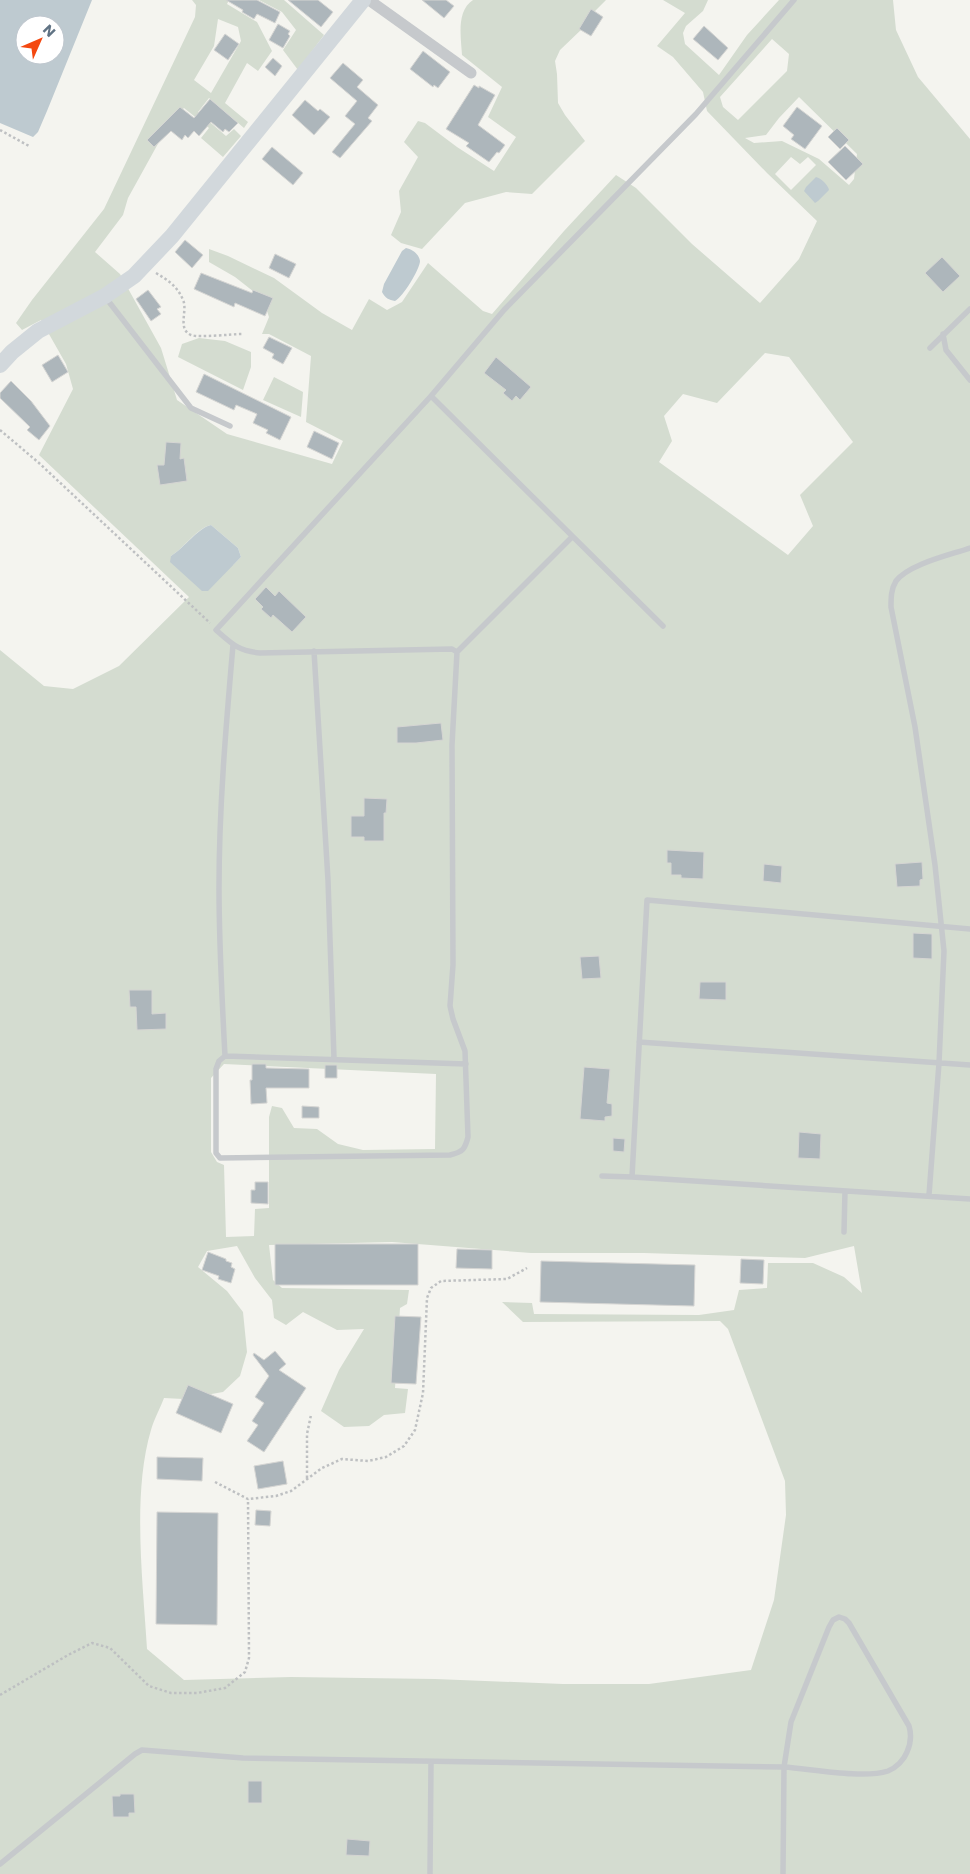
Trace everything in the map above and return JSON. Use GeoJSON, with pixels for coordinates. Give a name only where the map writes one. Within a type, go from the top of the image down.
{"type":"FeatureCollection","features":[{"type":"Feature","properties":{"kind":"street"},"geometry":{"type":"LineString","coordinates":[[0,365],[38,331],[123,285],[144,266],[172,236],[363,0]]}},
{"type":"Feature","properties":{"kind":"street"},"geometry":{"type":"LineString","coordinates":[[369,0],[471,73]]}},
{"type":"Feature","properties":{"kind":"lane"},"geometry":{"type":"LineString","coordinates":[[457,652],[452,649],[260,653],[244,651],[232,645],[216,630],[431,396],[504,310],[696,114],[794,0]]}},
{"type":"Feature","properties":{"kind":"lane"},"geometry":{"type":"LineString","coordinates":[[105,296],[191,408],[230,426]]}},
{"type":"Feature","properties":{"kind":"lane"},"geometry":{"type":"LineString","coordinates":[[930,348],[970,309]]}},
{"type":"Feature","properties":{"kind":"lane"},"geometry":{"type":"LineString","coordinates":[[943,334],[946,350],[970,380]]}},
{"type":"Feature","properties":{"kind":"lane"},"geometry":{"type":"LineString","coordinates":[[431,396],[663,626]]}},
{"type":"Feature","properties":{"kind":"lane"},"geometry":{"type":"LineString","coordinates":[[466,1064],[334,1058],[225,1056],[219,1061],[216,1070],[216,1153],[220,1158],[450,1154],[460,1152],[466,1148],[468,1137],[466,1064],[465,1052],[452,1019],[450,1006],[453,965],[452,745],[457,652],[572,537]]}},
{"type":"Feature","properties":{"kind":"lane"},"geometry":{"type":"LineString","coordinates":[[929,1195],[940,1063],[944,951],[943,926],[915,727],[891,595],[895,583],[903,574],[970,548]]}},
{"type":"Feature","properties":{"kind":"lane"},"geometry":{"type":"LineString","coordinates":[[225,1056],[221,997],[219,888],[223,767],[232,645]]}},
{"type":"Feature","properties":{"kind":"lane"},"geometry":{"type":"LineString","coordinates":[[314,651],[328,880],[334,1058]]}},
{"type":"Feature","properties":{"kind":"lane"},"geometry":{"type":"LineString","coordinates":[[632,1177],[647,900],[970,929]]}},
{"type":"Feature","properties":{"kind":"lane"},"geometry":{"type":"LineString","coordinates":[[639,1042],[970,1065]]}},
{"type":"Feature","properties":{"kind":"lane"},"geometry":{"type":"LineString","coordinates":[[602,1176],[970,1198]]}},
{"type":"Feature","properties":{"kind":"lane"},"geometry":{"type":"LineString","coordinates":[[844,1232],[845,1191]]}},
{"type":"Feature","properties":{"kind":"lane"},"geometry":{"type":"LineString","coordinates":[[0,1864],[142,1750],[243,1758],[784,1767],[866,1774],[890,1770],[899,1764],[906,1755],[912,1736],[909,1726],[844,1618],[839,1617],[833,1620],[829,1627],[814,1661],[792,1722],[784,1767],[783,1874]]}},
{"type":"Feature","properties":{"kind":"lane"},"geometry":{"type":"LineString","coordinates":[[430,1874],[431,1762]]}},
{"type":"Feature","properties":{"kind":"path"},"geometry":{"type":"LineString","coordinates":[[0,130],[29,146]]}},
{"type":"Feature","properties":{"kind":"path"},"geometry":{"type":"LineString","coordinates":[[144,266],[168,280],[178,289],[184,302],[183,323],[185,330],[192,335],[242,334]]}},
{"type":"Feature","properties":{"kind":"path"},"geometry":{"type":"LineString","coordinates":[[0,430],[39,463],[216,630]]}},
{"type":"Feature","properties":{"kind":"path"},"geometry":{"type":"LineString","coordinates":[[215,1482],[248,1499],[283,1493],[290,1491],[322,1468],[342,1459],[368,1461],[386,1457],[404,1446],[415,1430],[423,1393],[427,1298],[430,1288],[441,1281],[507,1279],[527,1268]]}},
{"type":"Feature","properties":{"kind":"path"},"geometry":{"type":"LineString","coordinates":[[307,1479],[307,1434],[311,1415]]}},
{"type":"Feature","properties":{"kind":"path"},"geometry":{"type":"LineString","coordinates":[[0,1695],[92,1643],[110,1648],[149,1686],[171,1693],[197,1693],[225,1688],[245,1672],[249,1658],[248,1499]]}},
{"type":"Feature","properties":{"kind":"shaded area"},"geometry":{"type":"Polygon","coordinates":[[[0,0],[92,0],[38,132],[33,137],[0,123],[0,0]]]}},
{"type":"Feature","properties":{"kind":"shaded area"},"geometry":{"type":"Polygon","coordinates":[[[192,0],[229,0],[227,4],[257,22],[272,51],[258,71],[247,63],[225,103],[248,122],[244,128],[209,98],[198,112],[226,136],[234,129],[241,136],[223,157],[201,138],[209,128],[184,108],[170,122],[128,198],[123,215],[95,252],[120,274],[161,348],[177,400],[227,434],[332,464],[343,441],[306,422],[311,356],[269,334],[262,334],[269,317],[263,299],[235,277],[209,262],[209,249],[274,278],[322,313],[352,330],[369,299],[387,310],[402,302],[428,263],[483,311],[492,314],[564,231],[616,175],[636,188],[692,244],[760,303],[799,259],[817,221],[707,111],[703,92],[673,57],[657,46],[685,13],[663,0],[708,0],[703,11],[686,26],[683,33],[685,44],[719,75],[747,35],[779,0],[893,0],[896,30],[918,77],[970,139],[970,1874],[0,1874],[0,650],[44,686],[73,689],[119,666],[189,597],[39,455],[73,389],[66,364],[41,320],[22,330],[16,323],[104,209],[195,17],[196,5],[192,0]],[[218,19],[214,46],[194,80],[211,93],[241,41],[238,27],[218,19]],[[772,39],[720,97],[723,107],[738,120],[787,71],[789,54],[772,39]],[[799,97],[766,135],[745,138],[754,143],[782,141],[819,159],[849,185],[854,179],[857,154],[799,97]],[[791,157],[775,174],[791,190],[816,165],[808,157],[800,164],[791,157]],[[765,353],[717,403],[683,394],[664,416],[672,441],[659,462],[788,555],[813,526],[800,495],[853,442],[789,357],[765,353]],[[211,525],[201,530],[171,556],[233,565],[241,557],[238,548],[211,525]],[[224,1064],[211,1078],[211,1152],[217,1162],[224,1165],[226,1237],[254,1236],[255,1209],[269,1208],[269,1117],[272,1106],[282,1108],[294,1128],[317,1129],[338,1144],[363,1150],[435,1149],[436,1074],[224,1064]],[[392,1242],[269,1245],[273,1280],[282,1288],[409,1290],[407,1304],[400,1308],[395,1388],[408,1389],[405,1413],[384,1415],[369,1426],[344,1427],[321,1411],[339,1370],[364,1329],[337,1330],[303,1312],[286,1325],[274,1318],[272,1300],[255,1278],[237,1246],[207,1251],[198,1267],[227,1291],[243,1312],[247,1352],[240,1376],[223,1392],[183,1399],[164,1398],[151,1430],[145,1455],[140,1510],[141,1567],[147,1649],[184,1680],[291,1677],[435,1679],[563,1684],[649,1684],[751,1670],[774,1600],[786,1515],[785,1481],[728,1329],[720,1321],[523,1322],[502,1302],[532,1303],[534,1314],[699,1315],[734,1310],[739,1290],[767,1288],[768,1263],[813,1263],[844,1277],[862,1293],[854,1246],[805,1258],[644,1253],[531,1253],[392,1242]]]}},
{"type":"Feature","properties":{"kind":"shaded area"},"geometry":{"type":"Polygon","coordinates":[[[259,0],[284,0],[324,35],[298,70],[283,50],[296,30],[282,12],[259,0]]]}},
{"type":"Feature","properties":{"kind":"shaded area"},"geometry":{"type":"Polygon","coordinates":[[[473,0],[606,0],[594,12],[583,28],[560,50],[555,61],[558,103],[585,141],[532,194],[506,192],[465,203],[422,249],[401,243],[391,235],[401,212],[399,191],[418,157],[404,142],[418,121],[425,123],[494,171],[516,137],[488,117],[502,87],[462,55],[462,17],[464,11],[473,0]]]}},
{"type":"Feature","properties":{"kind":"shaded area"},"geometry":{"type":"Polygon","coordinates":[[[816,177],[824,182],[829,190],[815,203],[804,191],[816,177]]]}},
{"type":"Feature","properties":{"kind":"shaded area"},"geometry":{"type":"Polygon","coordinates":[[[406,248],[417,254],[420,261],[406,289],[393,301],[382,292],[384,284],[402,251],[406,248]]]}},
{"type":"Feature","properties":{"kind":"shaded area"},"geometry":{"type":"Polygon","coordinates":[[[199,338],[225,341],[251,352],[251,367],[243,390],[178,357],[182,344],[199,338]]]}},
{"type":"Feature","properties":{"kind":"shaded area"},"geometry":{"type":"Polygon","coordinates":[[[274,377],[303,392],[301,417],[263,400],[274,377]]]}},
{"type":"Feature","properties":{"kind":"shaded area"},"geometry":{"type":"Polygon","coordinates":[[[211,525],[238,548],[241,557],[208,591],[202,591],[170,562],[171,556],[201,530],[211,525]]]}},
{"type":"Feature","properties":{"kind":"building"},"geometry":{"type":"Polygon","coordinates":[[[226,0],[257,0],[280,12],[275,23],[257,14],[254,19],[226,0]]]}},
{"type":"Feature","properties":{"kind":"building"},"geometry":{"type":"Polygon","coordinates":[[[288,0],[318,0],[333,12],[321,27],[288,0]]]}},
{"type":"Feature","properties":{"kind":"building"},"geometry":{"type":"Polygon","coordinates":[[[422,0],[446,0],[454,6],[444,18],[422,0]]]}},
{"type":"Feature","properties":{"kind":"building"},"geometry":{"type":"Polygon","coordinates":[[[591,9],[603,17],[591,36],[579,29],[591,9]]]}},
{"type":"Feature","properties":{"kind":"building"},"geometry":{"type":"Polygon","coordinates":[[[278,24],[290,31],[288,34],[290,36],[283,48],[269,40],[278,24]]]}},
{"type":"Feature","properties":{"kind":"building"},"geometry":{"type":"Polygon","coordinates":[[[704,26],[728,48],[718,60],[693,39],[704,26]]]}},
{"type":"Feature","properties":{"kind":"building"},"geometry":{"type":"Polygon","coordinates":[[[225,34],[239,44],[228,60],[214,50],[225,34]]]}},
{"type":"Feature","properties":{"kind":"building"},"geometry":{"type":"Polygon","coordinates":[[[423,51],[450,72],[438,88],[434,85],[433,87],[410,69],[423,51]]]}},
{"type":"Feature","properties":{"kind":"building"},"geometry":{"type":"Polygon","coordinates":[[[273,58],[282,66],[275,76],[265,67],[273,58]]]}},
{"type":"Feature","properties":{"kind":"building"},"geometry":{"type":"Polygon","coordinates":[[[343,63],[363,80],[357,87],[378,105],[368,118],[372,121],[340,158],[332,152],[355,124],[345,116],[357,101],[330,78],[343,63]]]}},
{"type":"Feature","properties":{"kind":"building"},"geometry":{"type":"Polygon","coordinates":[[[474,85],[495,95],[478,125],[505,145],[489,162],[466,146],[469,143],[446,129],[474,85]]]}},
{"type":"Feature","properties":{"kind":"building"},"geometry":{"type":"Polygon","coordinates":[[[210,99],[238,123],[229,132],[225,129],[223,132],[211,122],[199,136],[194,131],[188,138],[185,135],[182,140],[171,131],[154,147],[147,140],[180,107],[194,118],[210,99]]]}},
{"type":"Feature","properties":{"kind":"building"},"geometry":{"type":"Polygon","coordinates":[[[305,100],[318,111],[320,109],[330,117],[314,135],[292,115],[305,100]]]}},
{"type":"Feature","properties":{"kind":"building"},"geometry":{"type":"Polygon","coordinates":[[[797,107],[822,126],[805,149],[791,139],[794,135],[783,126],[797,107]]]}},
{"type":"Feature","properties":{"kind":"building"},"geometry":{"type":"Polygon","coordinates":[[[837,128],[849,140],[840,149],[828,137],[837,128]]]}},
{"type":"Feature","properties":{"kind":"building"},"geometry":{"type":"Polygon","coordinates":[[[845,146],[863,164],[846,180],[828,162],[845,146]]]}},
{"type":"Feature","properties":{"kind":"building"},"geometry":{"type":"Polygon","coordinates":[[[272,147],[303,173],[293,185],[262,159],[272,147]]]}},
{"type":"Feature","properties":{"kind":"building"},"geometry":{"type":"Polygon","coordinates":[[[185,240],[203,255],[192,268],[175,252],[185,240]]]}},
{"type":"Feature","properties":{"kind":"building"},"geometry":{"type":"Polygon","coordinates":[[[275,254],[296,264],[289,278],[269,268],[275,254]]]}},
{"type":"Feature","properties":{"kind":"building"},"geometry":{"type":"Polygon","coordinates":[[[942,257],[960,276],[943,292],[925,273],[942,257]]]}},
{"type":"Feature","properties":{"kind":"building"},"geometry":{"type":"Polygon","coordinates":[[[201,273],[252,293],[253,290],[273,298],[265,316],[235,303],[234,307],[194,289],[201,273]]]}},
{"type":"Feature","properties":{"kind":"building"},"geometry":{"type":"Polygon","coordinates":[[[148,290],[161,307],[157,309],[161,314],[151,321],[136,299],[148,290]]]}},
{"type":"Feature","properties":{"kind":"building"},"geometry":{"type":"Polygon","coordinates":[[[269,337],[292,348],[283,364],[272,358],[274,354],[263,348],[269,337]]]}},
{"type":"Feature","properties":{"kind":"building"},"geometry":{"type":"Polygon","coordinates":[[[58,355],[68,372],[52,382],[42,365],[58,355]]]}},
{"type":"Feature","properties":{"kind":"building"},"geometry":{"type":"Polygon","coordinates":[[[496,357],[531,387],[520,400],[516,396],[512,401],[503,393],[506,390],[484,373],[496,357]]]}},
{"type":"Feature","properties":{"kind":"building"},"geometry":{"type":"Polygon","coordinates":[[[204,374],[291,417],[280,440],[266,433],[268,430],[253,423],[257,414],[236,405],[234,410],[196,392],[204,374]]]}},
{"type":"Feature","properties":{"kind":"building"},"geometry":{"type":"Polygon","coordinates":[[[11,381],[31,401],[50,426],[39,440],[27,430],[30,427],[0,398],[0,393],[11,381]]]}},
{"type":"Feature","properties":{"kind":"building"},"geometry":{"type":"Polygon","coordinates":[[[314,431],[339,443],[332,459],[307,447],[314,431]]]}},
{"type":"Feature","properties":{"kind":"building"},"geometry":{"type":"Polygon","coordinates":[[[166,442],[181,443],[180,459],[184,458],[187,481],[160,485],[157,465],[164,465],[166,442]]]}},
{"type":"Feature","properties":{"kind":"building"},"geometry":{"type":"Polygon","coordinates":[[[266,587],[275,596],[279,591],[306,617],[292,632],[273,615],[271,618],[261,609],[263,607],[255,599],[266,587]]]}},
{"type":"Feature","properties":{"kind":"building"},"geometry":{"type":"Polygon","coordinates":[[[441,723],[443,740],[397,743],[397,727],[441,723]]]}},
{"type":"Feature","properties":{"kind":"building"},"geometry":{"type":"Polygon","coordinates":[[[364,798],[387,799],[386,813],[384,813],[384,841],[364,841],[364,837],[351,837],[351,816],[364,816],[364,798]]]}},
{"type":"Feature","properties":{"kind":"building"},"geometry":{"type":"Polygon","coordinates":[[[667,850],[704,852],[703,879],[681,878],[681,875],[671,875],[671,863],[667,863],[667,850]]]}},
{"type":"Feature","properties":{"kind":"building"},"geometry":{"type":"Polygon","coordinates":[[[922,862],[923,879],[920,880],[920,886],[897,887],[895,864],[922,862]]]}},
{"type":"Feature","properties":{"kind":"building"},"geometry":{"type":"Polygon","coordinates":[[[764,864],[782,866],[781,883],[763,881],[764,864]]]}},
{"type":"Feature","properties":{"kind":"building"},"geometry":{"type":"Polygon","coordinates":[[[913,933],[932,934],[932,959],[913,958],[913,933]]]}},
{"type":"Feature","properties":{"kind":"building"},"geometry":{"type":"Polygon","coordinates":[[[599,956],[601,978],[582,979],[580,957],[599,956]]]}},
{"type":"Feature","properties":{"kind":"building"},"geometry":{"type":"Polygon","coordinates":[[[700,982],[726,982],[726,1000],[699,999],[700,982]]]}},
{"type":"Feature","properties":{"kind":"building"},"geometry":{"type":"Polygon","coordinates":[[[129,990],[152,990],[152,1014],[166,1013],[166,1029],[137,1030],[136,1007],[130,1007],[129,990]]]}},
{"type":"Feature","properties":{"kind":"building"},"geometry":{"type":"Polygon","coordinates":[[[252,1064],[266,1064],[266,1068],[309,1069],[309,1088],[266,1088],[267,1103],[251,1104],[250,1080],[252,1080],[252,1064]]]}},
{"type":"Feature","properties":{"kind":"building"},"geometry":{"type":"Polygon","coordinates":[[[325,1065],[337,1065],[337,1078],[325,1078],[325,1065]]]}},
{"type":"Feature","properties":{"kind":"building"},"geometry":{"type":"Polygon","coordinates":[[[584,1067],[610,1069],[607,1103],[612,1104],[612,1116],[605,1117],[605,1121],[580,1119],[584,1067]]]}},
{"type":"Feature","properties":{"kind":"building"},"geometry":{"type":"Polygon","coordinates":[[[302,1106],[319,1107],[319,1118],[302,1118],[302,1106]]]}},
{"type":"Feature","properties":{"kind":"building"},"geometry":{"type":"Polygon","coordinates":[[[799,1132],[821,1134],[820,1159],[798,1158],[799,1132]]]}},
{"type":"Feature","properties":{"kind":"building"},"geometry":{"type":"Polygon","coordinates":[[[613,1138],[625,1139],[624,1152],[613,1151],[613,1138]]]}},
{"type":"Feature","properties":{"kind":"building"},"geometry":{"type":"Polygon","coordinates":[[[255,1182],[268,1182],[268,1204],[251,1203],[251,1190],[255,1190],[255,1182]]]}},
{"type":"Feature","properties":{"kind":"building"},"geometry":{"type":"Polygon","coordinates":[[[275,1244],[418,1244],[418,1285],[275,1285],[275,1244]]]}},
{"type":"Feature","properties":{"kind":"building"},"geometry":{"type":"Polygon","coordinates":[[[457,1249],[492,1250],[492,1269],[456,1268],[457,1249]]]}},
{"type":"Feature","properties":{"kind":"building"},"geometry":{"type":"Polygon","coordinates":[[[208,1252],[232,1263],[231,1267],[235,1269],[231,1283],[218,1279],[219,1276],[202,1270],[208,1252]]]}},
{"type":"Feature","properties":{"kind":"building"},"geometry":{"type":"Polygon","coordinates":[[[741,1259],[764,1260],[763,1284],[740,1283],[741,1259]]]}},
{"type":"Feature","properties":{"kind":"building"},"geometry":{"type":"Polygon","coordinates":[[[541,1261],[695,1265],[694,1306],[540,1302],[541,1261]]]}},
{"type":"Feature","properties":{"kind":"building"},"geometry":{"type":"Polygon","coordinates":[[[395,1316],[421,1317],[416,1384],[391,1383],[395,1316]]]}},
{"type":"Feature","properties":{"kind":"building"},"geometry":{"type":"Polygon","coordinates":[[[275,1351],[286,1364],[279,1370],[306,1388],[264,1452],[247,1441],[258,1425],[252,1421],[264,1403],[255,1397],[269,1376],[253,1355],[254,1353],[264,1360],[275,1351]]]}},
{"type":"Feature","properties":{"kind":"building"},"geometry":{"type":"Polygon","coordinates":[[[188,1385],[233,1404],[221,1433],[176,1413],[188,1385]]]}},
{"type":"Feature","properties":{"kind":"building"},"geometry":{"type":"Polygon","coordinates":[[[157,1457],[203,1458],[202,1481],[157,1479],[157,1457]]]}},
{"type":"Feature","properties":{"kind":"building"},"geometry":{"type":"Polygon","coordinates":[[[283,1461],[287,1484],[258,1489],[254,1466],[283,1461]]]}},
{"type":"Feature","properties":{"kind":"building"},"geometry":{"type":"Polygon","coordinates":[[[256,1510],[271,1511],[270,1526],[255,1525],[256,1510]]]}},
{"type":"Feature","properties":{"kind":"building"},"geometry":{"type":"Polygon","coordinates":[[[157,1512],[218,1513],[217,1625],[156,1624],[157,1512]]]}},
{"type":"Feature","properties":{"kind":"building"},"geometry":{"type":"Polygon","coordinates":[[[248,1781],[262,1781],[262,1803],[248,1803],[248,1781]]]}},
{"type":"Feature","properties":{"kind":"building"},"geometry":{"type":"Polygon","coordinates":[[[120,1794],[134,1794],[135,1813],[129,1813],[129,1817],[113,1817],[112,1796],[120,1796],[120,1794]]]}},
{"type":"Feature","properties":{"kind":"building"},"geometry":{"type":"Polygon","coordinates":[[[347,1839],[370,1841],[369,1856],[346,1855],[347,1839]]]}}]}
